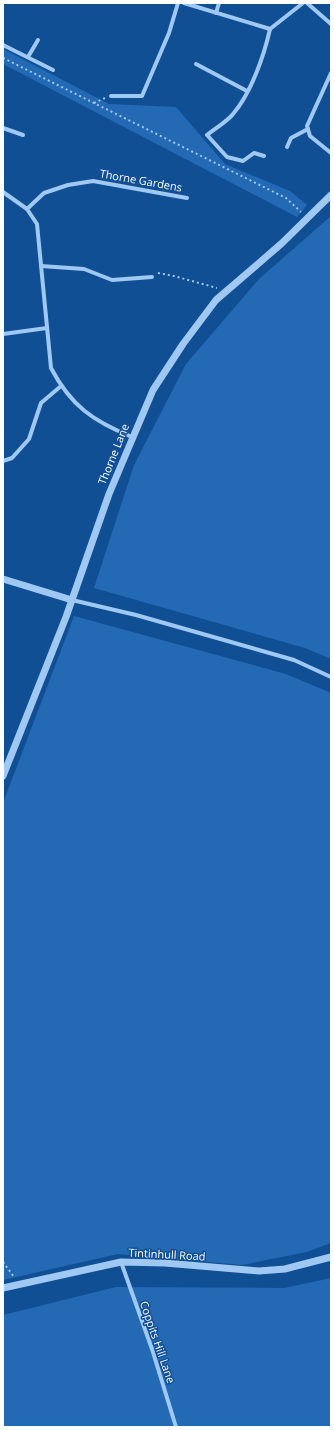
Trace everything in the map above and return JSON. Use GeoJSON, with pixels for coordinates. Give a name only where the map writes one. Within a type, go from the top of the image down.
{"type":"FeatureCollection","features":[{"type":"Feature","properties":{"kind":"street"},"geometry":{"type":"LineString","coordinates":[[111,96],[142,96],[169,33],[178,3]]}},
{"type":"Feature","properties":{"kind":"street"},"geometry":{"type":"LineString","coordinates":[[184,3],[270,29]]}},
{"type":"Feature","properties":{"kind":"street"},"geometry":{"type":"LineString","coordinates":[[216,13],[219,3]]}},
{"type":"Feature","properties":{"kind":"street"},"geometry":{"type":"LineString","coordinates":[[264,156],[254,154],[243,161],[227,157],[207,135],[233,114],[247,91],[265,50],[270,29],[303,3]]}},
{"type":"Feature","properties":{"kind":"street"},"geometry":{"type":"LineString","coordinates":[[307,3],[331,24]]}},
{"type":"Feature","properties":{"kind":"street"},"geometry":{"type":"LineString","coordinates":[[28,57],[38,40]]}},
{"type":"Feature","properties":{"kind":"street"},"geometry":{"type":"LineString","coordinates":[[3,45],[53,70]]}},
{"type":"Feature","properties":{"kind":"street"},"geometry":{"type":"LineString","coordinates":[[196,64],[247,91]]}},
{"type":"Feature","properties":{"kind":"street"},"geometry":{"type":"LineString","coordinates":[[331,73],[307,126],[310,136],[331,153]]}},
{"type":"Feature","properties":{"kind":"street"},"geometry":{"type":"LineString","coordinates":[[3,128],[22,135]]}},
{"type":"Feature","properties":{"kind":"street"},"geometry":{"type":"LineString","coordinates":[[287,147],[291,138],[308,129]]}},
{"type":"Feature","properties":{"kind":"street","name":"Thorne Gardens"},"geometry":{"type":"LineString","coordinates":[[27,209],[44,193],[68,185],[93,181],[187,198]]}},
{"type":"Feature","properties":{"kind":"street"},"geometry":{"type":"LineString","coordinates":[[3,192],[27,209],[37,224],[51,368],[61,386],[78,407],[110,428],[132,437]]}},
{"type":"Feature","properties":{"kind":"street","name":"Thorne Lane"},"geometry":{"type":"LineString","coordinates":[[3,776],[72,600],[109,494],[153,390],[168,365],[201,318],[216,300],[281,244],[331,195]]}},
{"type":"Feature","properties":{"kind":"street"},"geometry":{"type":"LineString","coordinates":[[41,266],[84,269],[112,280],[152,277]]}},
{"type":"Feature","properties":{"kind":"street"},"geometry":{"type":"LineString","coordinates":[[3,334],[47,328]]}},
{"type":"Feature","properties":{"kind":"street"},"geometry":{"type":"LineString","coordinates":[[3,461],[12,458],[29,439],[41,403],[61,386]]}},
{"type":"Feature","properties":{"kind":"street"},"geometry":{"type":"LineString","coordinates":[[3,579],[72,600],[136,615],[294,660],[331,677]]}},
{"type":"Feature","properties":{"kind":"street","name":"Tintinhull Road"},"geometry":{"type":"LineString","coordinates":[[3,1288],[121,1262],[165,1263],[259,1271],[285,1269],[331,1257]]}},
{"type":"Feature","properties":{"kind":"street","name":"Coppits Hill Lane"},"geometry":{"type":"LineString","coordinates":[[121,1262],[152,1349],[176,1427]]}},
{"type":"Feature","properties":{"kind":"path"},"geometry":{"type":"LineString","coordinates":[[3,58],[286,198],[307,218]]}},
{"type":"Feature","properties":{"kind":"path"},"geometry":{"type":"LineString","coordinates":[[93,103],[111,96]]}},
{"type":"Feature","properties":{"kind":"path"},"geometry":{"type":"LineString","coordinates":[[152,277],[159,272],[226,291]]}},
{"type":"Feature","properties":{"kind":"path"},"geometry":{"type":"LineString","coordinates":[[3,1262],[18,1284]]}},
{"type":"Feature","properties":{"kind":"shaded area"},"geometry":{"type":"Polygon","coordinates":[[[3,49],[109,104],[176,107],[225,164],[290,191],[307,205],[297,217],[3,64],[3,49]]]}},
{"type":"Feature","properties":{"kind":"shaded area"},"geometry":{"type":"Polygon","coordinates":[[[331,216],[331,659],[305,648],[94,588],[134,465],[186,364],[259,279],[331,216]]]}},
{"type":"Feature","properties":{"kind":"shaded area"},"geometry":{"type":"Polygon","coordinates":[[[74,616],[286,674],[331,693],[331,1243],[307,1252],[242,1265],[118,1254],[3,1280],[3,803],[74,616]]]}},
{"type":"Feature","properties":{"kind":"shaded area"},"geometry":{"type":"Polygon","coordinates":[[[331,1278],[331,1427],[3,1427],[3,1315],[116,1287],[284,1288],[331,1278]]]}}]}
